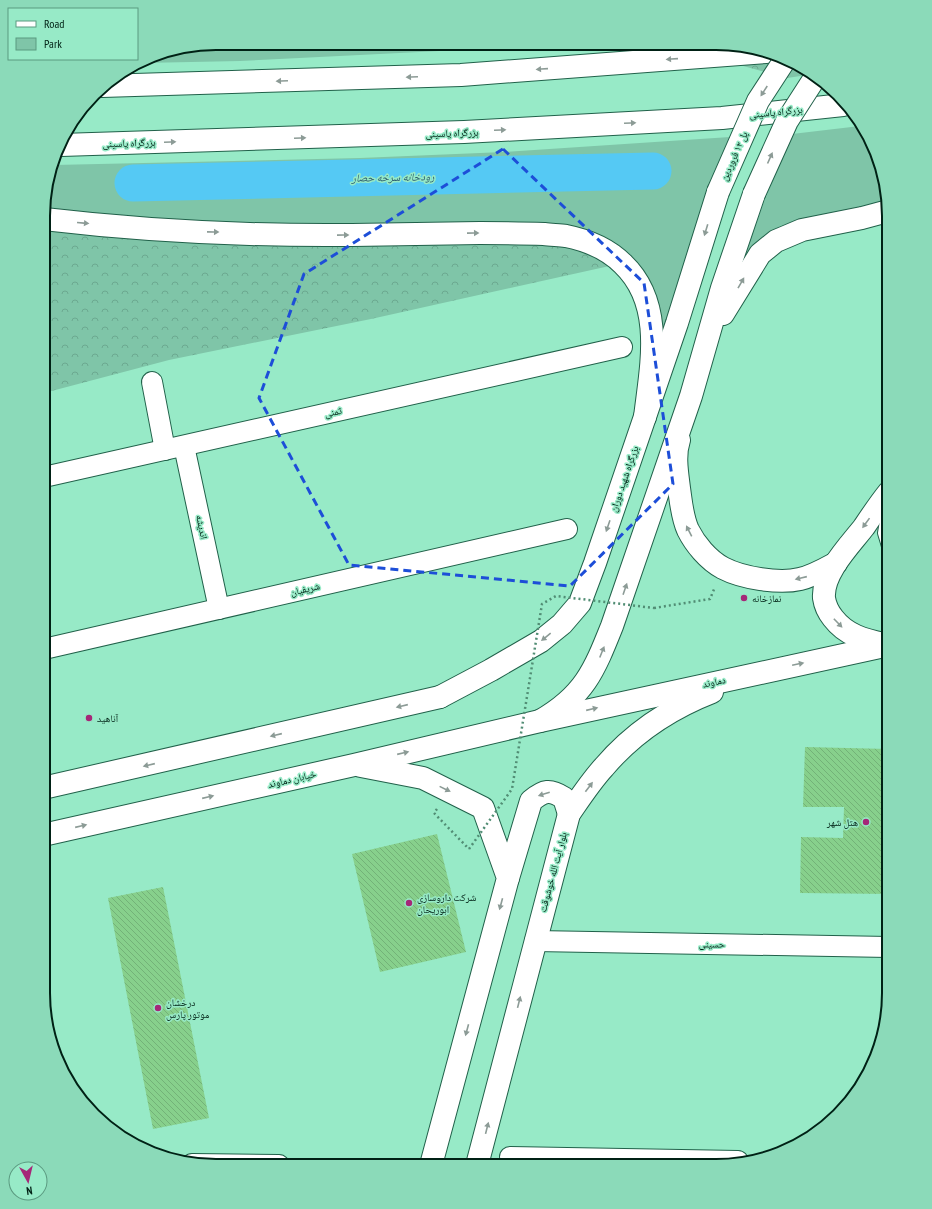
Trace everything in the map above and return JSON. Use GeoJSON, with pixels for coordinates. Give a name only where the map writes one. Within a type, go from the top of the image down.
{"type":"FeatureCollection","features":[{"type":"Feature","properties":{"kind":"main road"},"geometry":{"type":"LineString","coordinates":[[113,86],[461,75],[749,53]]}},
{"type":"Feature","properties":{"kind":"main road","name":"پل ۱۲ فروردین"},"geometry":{"type":"LineString","coordinates":[[718,192],[758,101],[782,64]]}},
{"type":"Feature","properties":{"kind":"main road"},"geometry":{"type":"LineString","coordinates":[[813,81],[787,122],[754,194],[706,340],[676,449],[678,481],[687,529],[702,550],[723,568],[765,580],[784,581],[800,579],[817,574],[836,563]]}},
{"type":"Feature","properties":{"kind":"main road","name":"بزرگراه یاسینی"},"geometry":{"type":"LineString","coordinates":[[66,145],[464,132],[722,118],[839,105]]}},
{"type":"Feature","properties":{"kind":"main road","name":"بزرگراه شهید دوران"},"geometry":{"type":"LineString","coordinates":[[50,786],[440,697],[541,641],[562,624],[580,603],[595,563],[678,323],[718,192]]}},
{"type":"Feature","properties":{"kind":"main road"},"geometry":{"type":"LineString","coordinates":[[706,340],[760,254],[776,241],[802,230],[882,213]]}},
{"type":"Feature","properties":{"kind":"main road"},"geometry":{"type":"LineString","coordinates":[[50,220],[188,232],[337,235],[520,233],[566,236],[588,242],[610,253],[624,264],[635,278],[644,295],[651,318],[653,336],[645,417]]}},
{"type":"Feature","properties":{"kind":"main road"},"geometry":{"type":"LineString","coordinates":[[540,721],[568,703],[590,676],[598,662],[612,626],[691,396]]}},
{"type":"Feature","properties":{"kind":"main road"},"geometry":{"type":"LineString","coordinates":[[882,501],[836,563],[828,578],[824,599],[830,613],[838,624],[850,634],[866,640],[882,643]]}},
{"type":"Feature","properties":{"kind":"main road","name":"دماوند"},"geometry":{"type":"LineString","coordinates":[[540,721],[882,646]]}},
{"type":"Feature","properties":{"kind":"main road","name":"بلوار آیت الله خوشوقت"},"geometry":{"type":"LineString","coordinates":[[479,1159],[569,814],[604,766],[638,733],[689,701],[760,672]]}},
{"type":"Feature","properties":{"kind":"main road","name":"خیابان دماوند"},"geometry":{"type":"LineString","coordinates":[[50,833],[354,765],[540,721]]}},
{"type":"Feature","properties":{"kind":"main road"},"geometry":{"type":"LineString","coordinates":[[354,765],[423,778],[483,808],[508,878]]}},
{"type":"Feature","properties":{"kind":"main road"},"geometry":{"type":"LineString","coordinates":[[433,1159],[508,878],[531,801],[540,793],[554,791],[564,798],[569,814]]}},
{"type":"Feature","properties":{"kind":"street","name":"ثمنی"},"geometry":{"type":"LineString","coordinates":[[50,476],[622,348]]}},
{"type":"Feature","properties":{"kind":"street","name":"اندیشه"},"geometry":{"type":"LineString","coordinates":[[152,382],[175,448],[219,609]]}},
{"type":"Feature","properties":{"kind":"street","name":"شریفیان"},"geometry":{"type":"LineString","coordinates":[[50,648],[567,529]]}},
{"type":"Feature","properties":{"kind":"street","name":"حسینی"},"geometry":{"type":"LineString","coordinates":[[535,941],[882,947]]}},
{"type":"Feature","properties":{"kind":"street"},"geometry":{"type":"LineString","coordinates":[[510,1157],[624,1159]]}},
{"type":"Feature","properties":{"kind":"lane"},"geometry":{"type":"LineString","coordinates":[[862,218],[882,217]]}},
{"type":"Feature","properties":{"kind":"path"},"geometry":{"type":"LineString","coordinates":[[434,813],[469,849],[512,789],[542,604],[556,596],[654,608],[710,599]]}},
{"type":"Feature","properties":{"kind":"highlighted area"},"geometry":{"type":"Polygon","coordinates":[[[503,149],[644,283],[673,484],[570,586],[349,565],[259,398],[304,274],[503,149]]]}},
{"type":"Feature","properties":{"kind":"green space"},"geometry":{"type":"Polygon","coordinates":[[[206,50],[460,50],[240,61],[154,63],[184,53],[206,50]]]}},
{"type":"Feature","properties":{"kind":"green space"},"geometry":{"type":"Polygon","coordinates":[[[686,50],[726,50],[748,53],[769,59],[789,67],[804,75],[787,78],[686,50]]]}},
{"type":"Feature","properties":{"kind":"green space"},"geometry":{"type":"Polygon","coordinates":[[[856,127],[865,143],[873,163],[879,184],[882,202],[799,220],[780,226],[768,234],[735,282],[764,202],[792,134],[856,127]]]}},
{"type":"Feature","properties":{"kind":"green space"},"geometry":{"type":"Polygon","coordinates":[[[730,137],[657,359],[634,264],[259,227],[50,210],[53,184],[58,165],[360,158],[504,152],[730,137]]]}},
{"type":"Feature","properties":{"kind":"green space"},"geometry":{"type":"Polygon","coordinates":[[[50,224],[568,243],[614,265],[371,319],[169,360],[50,391],[50,224]]]}},
{"type":"Feature","properties":{"kind":"building","name":"هتل شهر"},"geometry":{"type":"Polygon","coordinates":[[[805,747],[882,749],[882,894],[800,893],[801,837],[843,838],[844,807],[803,807],[805,747]]]}},
{"type":"Feature","properties":{"kind":"building","name":"شرکت داروسازی ابوریحان"},"geometry":{"type":"Polygon","coordinates":[[[437,834],[466,952],[380,972],[352,854],[437,834]]]}},
{"type":"Feature","properties":{"kind":"building","name":"درخشان موتور پارس"},"geometry":{"type":"Polygon","coordinates":[[[163,887],[209,1118],[153,1129],[108,898],[163,887]]]}},
{"type":"Feature","properties":{"kind":"waterway","name":"رودخانه سرخه حصار"},"geometry":{"type":"LineString","coordinates":[[133,183],[653,171]]}},
{"type":"Feature","properties":{"kind":"place","name":"نمازخانه"},"geometry":{"type":"Point","coordinates":[744,598]}},
{"type":"Feature","properties":{"kind":"place","name":"آناهید"},"geometry":{"type":"Point","coordinates":[89,718]}},
{"type":"Feature","properties":{"kind":"place","name":"هتل شهر"},"geometry":{"type":"Point","coordinates":[866,822]}},
{"type":"Feature","properties":{"kind":"place","name":"شرکت داروسازی ابوریحان"},"geometry":{"type":"Point","coordinates":[409,903]}},
{"type":"Feature","properties":{"kind":"place","name":"درخشان موتور پارس"},"geometry":{"type":"Point","coordinates":[158,1008]}}]}
